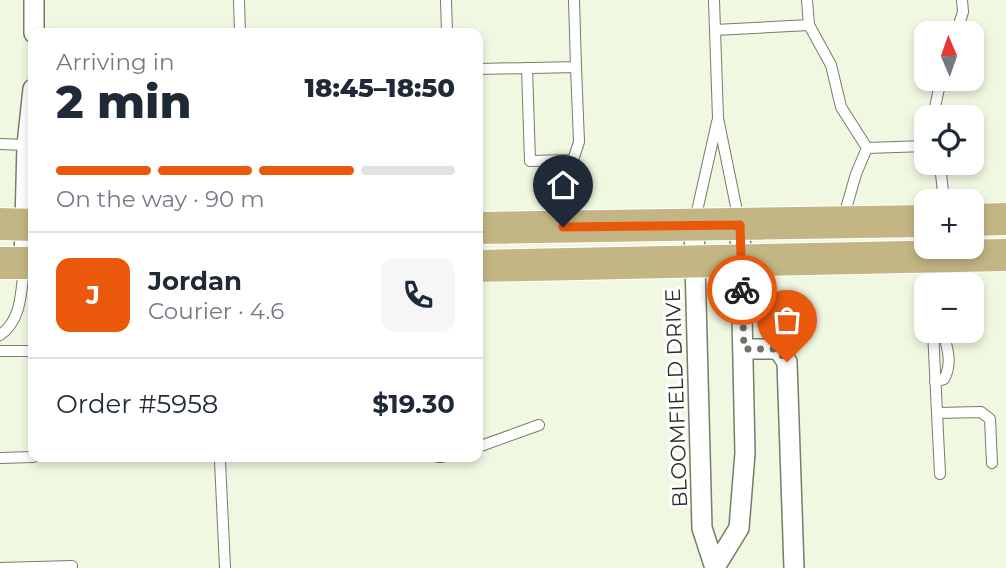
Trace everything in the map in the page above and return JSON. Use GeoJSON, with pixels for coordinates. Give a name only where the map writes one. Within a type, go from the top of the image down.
{"type":"FeatureCollection","features":[{"type":"Feature","properties":{"kind":"main road"},"geometry":{"type":"LineString","coordinates":[[984,220],[1006,219]]}},
{"type":"Feature","properties":{"kind":"main road"},"geometry":{"type":"LineString","coordinates":[[483,228],[914,221]]}},
{"type":"Feature","properties":{"kind":"main road"},"geometry":{"type":"LineString","coordinates":[[483,266],[741,261],[942,271],[1006,255]]}},
{"type":"Feature","properties":{"kind":"street"},"geometry":{"type":"LineString","coordinates":[[34,0],[34,28]]}},
{"type":"Feature","properties":{"kind":"street"},"geometry":{"type":"LineString","coordinates":[[19,263],[20,224],[28,161]]}},
{"type":"Feature","properties":{"kind":"street","name":"BLOOMFIELD DRIVE"},"geometry":{"type":"LineString","coordinates":[[694,225],[702,528],[715,568]]}},
{"type":"Feature","properties":{"kind":"street","name":"BLOOMFIELD DRIVE"},"geometry":{"type":"LineString","coordinates":[[715,568],[739,528],[744,453],[740,225]]}},
{"type":"Feature","properties":{"kind":"street"},"geometry":{"type":"LineString","coordinates":[[744,349],[778,349],[787,362],[794,568]]}},
{"type":"Feature","properties":{"kind":"lane"},"geometry":{"type":"LineString","coordinates":[[239,0],[240,28]]}},
{"type":"Feature","properties":{"kind":"lane"},"geometry":{"type":"LineString","coordinates":[[446,0],[447,28]]}},
{"type":"Feature","properties":{"kind":"lane"},"geometry":{"type":"LineString","coordinates":[[527,68],[530,161],[573,160],[579,142],[574,0]]}},
{"type":"Feature","properties":{"kind":"lane"},"geometry":{"type":"LineString","coordinates":[[714,0],[718,118],[740,225]]}},
{"type":"Feature","properties":{"kind":"lane"},"geometry":{"type":"LineString","coordinates":[[807,0],[809,25],[831,65],[841,107],[867,148]]}},
{"type":"Feature","properties":{"kind":"lane"},"geometry":{"type":"LineString","coordinates":[[959,21],[962,0]]}},
{"type":"Feature","properties":{"kind":"lane"},"geometry":{"type":"LineString","coordinates":[[715,30],[809,25]]}},
{"type":"Feature","properties":{"kind":"lane"},"geometry":{"type":"LineString","coordinates":[[483,69],[576,67]]}},
{"type":"Feature","properties":{"kind":"lane"},"geometry":{"type":"LineString","coordinates":[[694,225],[718,118]]}},
{"type":"Feature","properties":{"kind":"lane"},"geometry":{"type":"LineString","coordinates":[[0,144],[28,145]]}},
{"type":"Feature","properties":{"kind":"lane"},"geometry":{"type":"LineString","coordinates":[[867,148],[914,146]]}},
{"type":"Feature","properties":{"kind":"lane"},"geometry":{"type":"LineString","coordinates":[[842,223],[856,174],[867,148]]}},
{"type":"Feature","properties":{"kind":"lane"},"geometry":{"type":"LineString","coordinates":[[0,335],[9,329],[19,308],[19,263]]}},
{"type":"Feature","properties":{"kind":"lane"},"geometry":{"type":"LineString","coordinates":[[933,343],[940,474]]}},
{"type":"Feature","properties":{"kind":"lane"},"geometry":{"type":"LineString","coordinates":[[935,382],[944,379],[949,370],[947,343]]}},
{"type":"Feature","properties":{"kind":"lane"},"geometry":{"type":"LineString","coordinates":[[0,351],[28,351]]}},
{"type":"Feature","properties":{"kind":"lane"},"geometry":{"type":"LineString","coordinates":[[937,413],[986,414],[990,419],[992,463]]}},
{"type":"Feature","properties":{"kind":"lane"},"geometry":{"type":"LineString","coordinates":[[483,445],[539,425]]}},
{"type":"Feature","properties":{"kind":"lane"},"geometry":{"type":"LineString","coordinates":[[0,458],[28,457]]}},
{"type":"Feature","properties":{"kind":"lane"},"geometry":{"type":"LineString","coordinates":[[220,462],[225,568]]}},
{"type":"Feature","properties":{"kind":"lane"},"geometry":{"type":"LineString","coordinates":[[0,568],[72,566]]}},
{"type":"Feature","properties":{"kind":"way so far"},"geometry":{"type":"LineString","coordinates":[[742,290],[744,349],[778,349],[787,362]]}},
{"type":"Feature","properties":{"kind":"route"},"geometry":{"type":"LineString","coordinates":[[563,227],[740,225],[742,290]]}}]}
